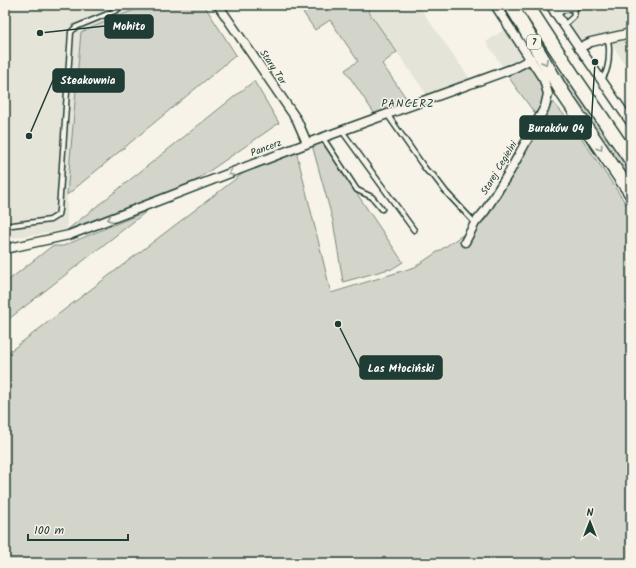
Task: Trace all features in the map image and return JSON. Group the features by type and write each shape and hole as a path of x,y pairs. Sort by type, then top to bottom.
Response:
{"highway":[{"name":"7","path":"510,5 571,106 631,193"},
{"name":"7","path":"527,5 569,70 631,160"}],"street":[{"name":"Stary Tor","path":"218,5 297,120 306,143"},
{"name":"Starej Cegielni","path":"465,242 475,223 485,211 505,178 547,104 548,94 546,86 531,59 495,5"},
{"path":"550,5 631,123"},
{"path":"555,13 575,6"},
{"path":"579,48 588,43 631,33"},
{"name":"Pancerz","path":"5,249 69,235 306,143 510,70 531,59"}],"lane":[{"path":"5,226 50,220 58,215 60,210 71,32 76,27 117,10 122,5"},
{"path":"563,25 573,18 575,6"},
{"path":"601,80 607,71 609,47 608,38"},
{"path":"387,114 428,172 433,175 446,192 475,223"},
{"path":"342,131 414,230"},
{"path":"323,138 357,190 372,197 382,209"}],"shaded area":[{"path":"5,5 146,5 81,32 67,195 67,230 5,239"},
{"path":"146,5 204,5 236,55 67,195 81,32"},
{"path":"298,5 375,5 368,11 397,52 382,64 409,102 378,114 374,113 345,70 358,61 330,20 315,30"},
{"path":"375,5 418,5 471,80 427,95 367,10"},
{"path":"587,5 628,5 630,13 625,15 628,31 581,41 560,11"},
{"path":"505,29 525,57 503,67 486,42"},
{"path":"631,38 631,73 612,45 614,42"},
{"path":"528,67 531,68 542,86 545,98 536,115 507,75"},
{"path":"563,75 573,83 631,168 623,175 561,78"},
{"path":"254,81 279,123 195,181 67,230"},
{"path":"553,102 572,124 631,211 631,563 5,563 5,355 246,171 296,150 331,293 415,267 485,220"},
{"path":"322,142 403,262 390,270 389,269 343,282 333,221 312,145"},
{"path":"147,211 5,322 5,283 52,246 63,246"}],"place":[{"name":"Mohito","path":"40,33"},
{"name":"Buraków 04","path":"595,62"},
{"name":"Steakownia","path":"29,136"},
{"name":"Las Młociński","path":"338,324"}],"district":[{"name":"PANCERZ","path":"408,104"}]}
